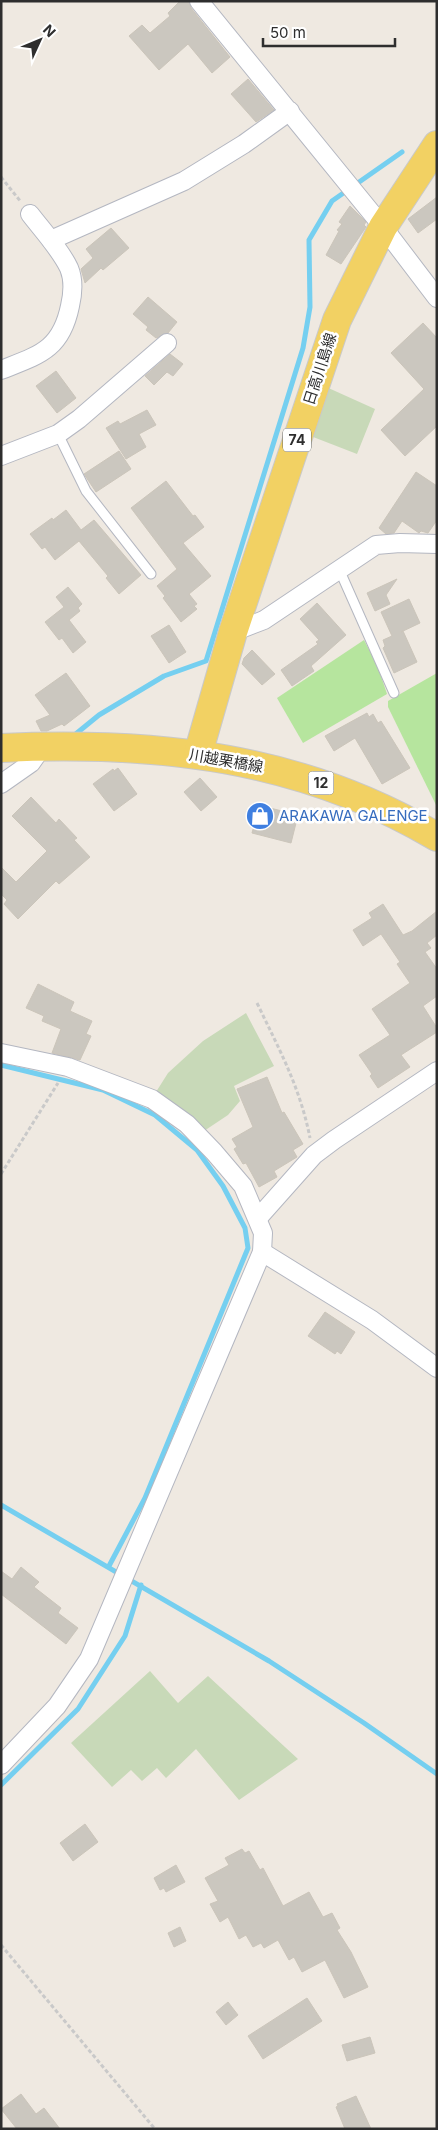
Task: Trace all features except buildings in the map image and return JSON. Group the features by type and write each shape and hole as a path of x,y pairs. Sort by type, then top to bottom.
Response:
{"main road":[{"name":"日高川島線","path":"198,754 233,632 337,320 383,227 437,145"},
{"name":"川越栗橋線","path":"1,748 43,746 116,748 198,754 241,761 293,774 337,788 380,806 437,837"}],"street":[{"path":"199,1 383,227 437,298"},
{"path":"51,240 184,181 244,144 290,111"},
{"path":"1,370 38,355 58,339 68,316 74,292 69,268 51,240 30,214"},
{"path":"1,456 58,434 86,413 166,343"},
{"path":"233,632 264,620 376,546 400,543 437,544"},
{"path":"1,784 31,763 43,746"},
{"path":"1,1053 68,1067 152,1099 187,1124 243,1186 263,1233 262,1252 89,1659 57,1706 1,1765"},
{"path":"258,1218 286,1184 314,1155 437,1071"},
{"path":"262,1252 372,1320 437,1368"}],"lane":[{"path":"58,434 86,491 151,574"},
{"path":"339,569 394,693"}],"path":[{"path":"1,177 30,214"},
{"path":"256,1003 295,1083 304,1108 314,1155"},
{"path":"1,1174 68,1067"},
{"path":"1,1946 155,2129"}],"green space":[{"path":"324,386 375,409 357,454 308,435"},
{"path":"364,640 378,667 387,694 303,743 277,698"},
{"path":"437,673 437,807 388,707 388,701"},
{"path":"246,1013 274,1066 234,1086 240,1101 228,1115 204,1131 156,1092 168,1073 203,1041"},
{"path":"150,1671 178,1703 208,1676 298,1759 239,1800 196,1749 166,1778 157,1768 142,1781 131,1770 112,1787 71,1743"}],"waterway":[{"path":"72,737 99,715 164,676 206,661 303,348 310,307 309,240 332,201 402,152"},
{"path":"1,1065 103,1090 155,1115 197,1150 223,1186 245,1228 248,1248 145,1498 109,1566"},
{"path":"1,1505 269,1661 364,1723 437,1774"},
{"path":"1,1785 78,1709 125,1636 141,1585"}],"place":[{"name":"ARAKAWA GALENGE","path":"260,816"}]}
